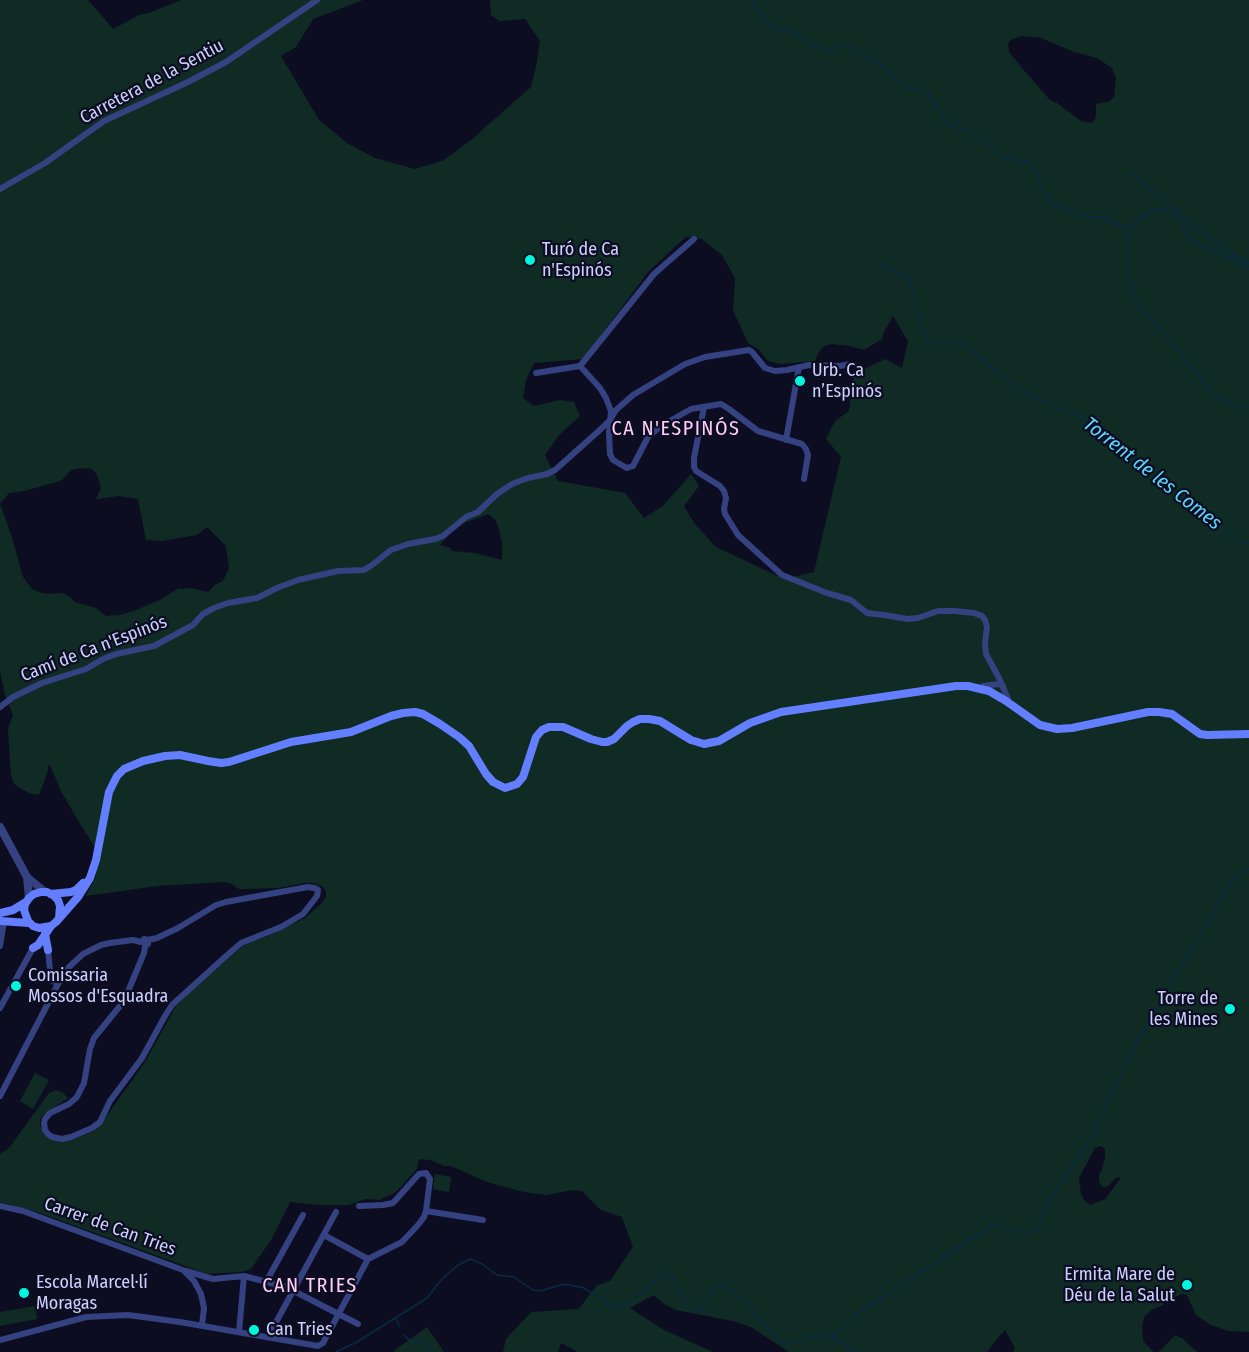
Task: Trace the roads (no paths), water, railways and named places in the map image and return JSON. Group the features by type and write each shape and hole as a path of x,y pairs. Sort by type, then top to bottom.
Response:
{"main road":[{"path":"1,918 36,893 72,892 79,888 87,876 95,849 106,790 111,779 123,765 152,755 181,752 207,758 225,759 290,739 348,730 390,713 404,710 414,709 432,716 459,734 474,749 487,771 501,784 515,781 520,774 534,734 542,726 549,724 564,724 602,739 613,736 638,716 649,716 660,718 700,740 712,740 752,719 781,709 951,684 969,683 998,689 1040,724 1056,729 1159,712 1172,714 1200,734 1249,733"},
{"path":"35,946 82,892 93,871 105,821 109,792 113,782 124,769 152,758 180,755 220,763 229,762 291,742 351,732 398,714 415,712 431,718 464,741 486,774 493,782 505,788 517,784 523,777 536,737 542,730 549,727 563,727 591,739 607,742 614,739 633,722 649,719 660,721 691,740 704,744 719,741 759,718 789,710 956,686 998,689 1034,719 1056,727 1158,709 1172,710 1200,731 1249,733"},
{"path":"48,893 58,900 60,906 58,919"},
{"path":"28,900 25,913 36,936 35,946"},
{"path":"1,918 48,930"},
{"path":"48,930 48,950"},
{"path":"35,946 44,946 48,950"}],"street":[{"name":"Carretera de la Sentiu","path":"0,189 45,163 104,121 226,62 317,0"},
{"path":"536,373 580,366 654,274 694,239"},
{"name":"Camí de Ca n'Espinós","path":"0,707 13,697 42,683 86,669 116,654 154,646 184,631 203,614 214,608 257,597 298,580 338,571 364,570 391,550 442,536 466,517 483,508 497,494 512,484 555,470 638,391 684,364 705,357 749,350 761,364 770,370 799,367"},
{"path":"786,440 799,367 850,364"},
{"path":"580,366 600,388 611,411 610,454 616,463 627,468 633,466 646,440 654,431 685,411 716,404 725,405 758,431 800,443 806,449 808,461 804,479"},
{"path":"704,407 694,467 696,471 724,491 726,498 724,509 738,535 782,575 851,600 867,613 908,619 943,610 982,616 986,624 986,654 996,672 998,689"},
{"path":"0,828 27,877 48,893"},
{"path":"27,877 28,900"},
{"path":"0,1096 58,984 77,958 101,945 110,943 133,940 145,943 226,902 300,888 312,887 318,890 317,896 303,914 281,927 241,943 172,1005 142,1058 110,1101 99,1122 92,1128 71,1137 52,1137 45,1130 45,1119 50,1113 77,1097 84,1083 94,1038 124,1001 144,953 145,943"},
{"path":"0,946 1,918"},
{"path":"0,1008 35,946"},
{"path":"48,950 51,980 58,984"},
{"path":"0,1340 63,1322 116,1315 145,1316 318,1346 339,1314 368,1259 402,1242 424,1217 430,1179 427,1174 419,1174 393,1203 359,1206"},
{"name":"Carrer de Can Tries","path":"0,1206 24,1211 183,1270 194,1281 201,1294 204,1308 202,1326"},
{"path":"426,1211 483,1220"},
{"path":"268,1337 336,1212"},
{"path":"266,1282 303,1215"},
{"path":"324,1235 368,1259"},
{"path":"183,1270 213,1279 244,1276 293,1290 358,1324"},
{"path":"239,1332 244,1276"}],"waterway":[{"path":"751,0 763,19 778,31 787,29 824,51 841,45 849,46 886,68 905,87 927,91 950,126 973,132 1004,158 1030,162 1045,195 1054,205 1089,217 1101,217 1126,228 1133,226 1140,217 1153,210 1164,210 1179,219 1193,242 1249,269"},
{"path":"1129,171 1221,247 1249,264"},
{"path":"1126,229 1127,265 1135,301 1174,345 1214,396 1238,406 1249,405"},
{"name":"Torrent de les Comes","path":"876,262 909,278 927,342 958,340 1023,392 1081,417 1235,539 1249,544"},
{"path":"833,1337 854,1316 994,1224 1028,1233 1038,1229 1049,1200 1093,1135 1135,1045 1234,877 1249,869"},
{"path":"336,1352 357,1342 427,1298 441,1280 458,1265 470,1259 482,1264 497,1275 514,1277 533,1290 540,1291 564,1284 584,1288 618,1309 666,1274 674,1278 687,1306 696,1312 701,1311 710,1292 716,1286 725,1285 748,1305 772,1334 783,1343 822,1335 833,1337 857,1352"},
{"path":"396,1319 400,1327"},
{"path":"404,1335 410,1341 428,1345 433,1352"}],"place":[{"name":"Turó de Ca n'Espinós","path":"530,260"},
{"name":"Urb. Ca n’Espinós","path":"800,381"},
{"name":"Comissaria Mossos d'Esquadra","path":"16,986"},
{"name":"Torre de les Mines","path":"1230,1009"},
{"name":"Ermita Mare de Déu de la Salut","path":"1187,1285"},
{"name":"Escola Marcel·lí Moragas","path":"24,1293"},
{"name":"Can Tries","path":"254,1330"}],"district":[{"name":"CA N'ESPINÓS","path":"676,429"},
{"name":"CAN TRIES","path":"310,1286"}]}
